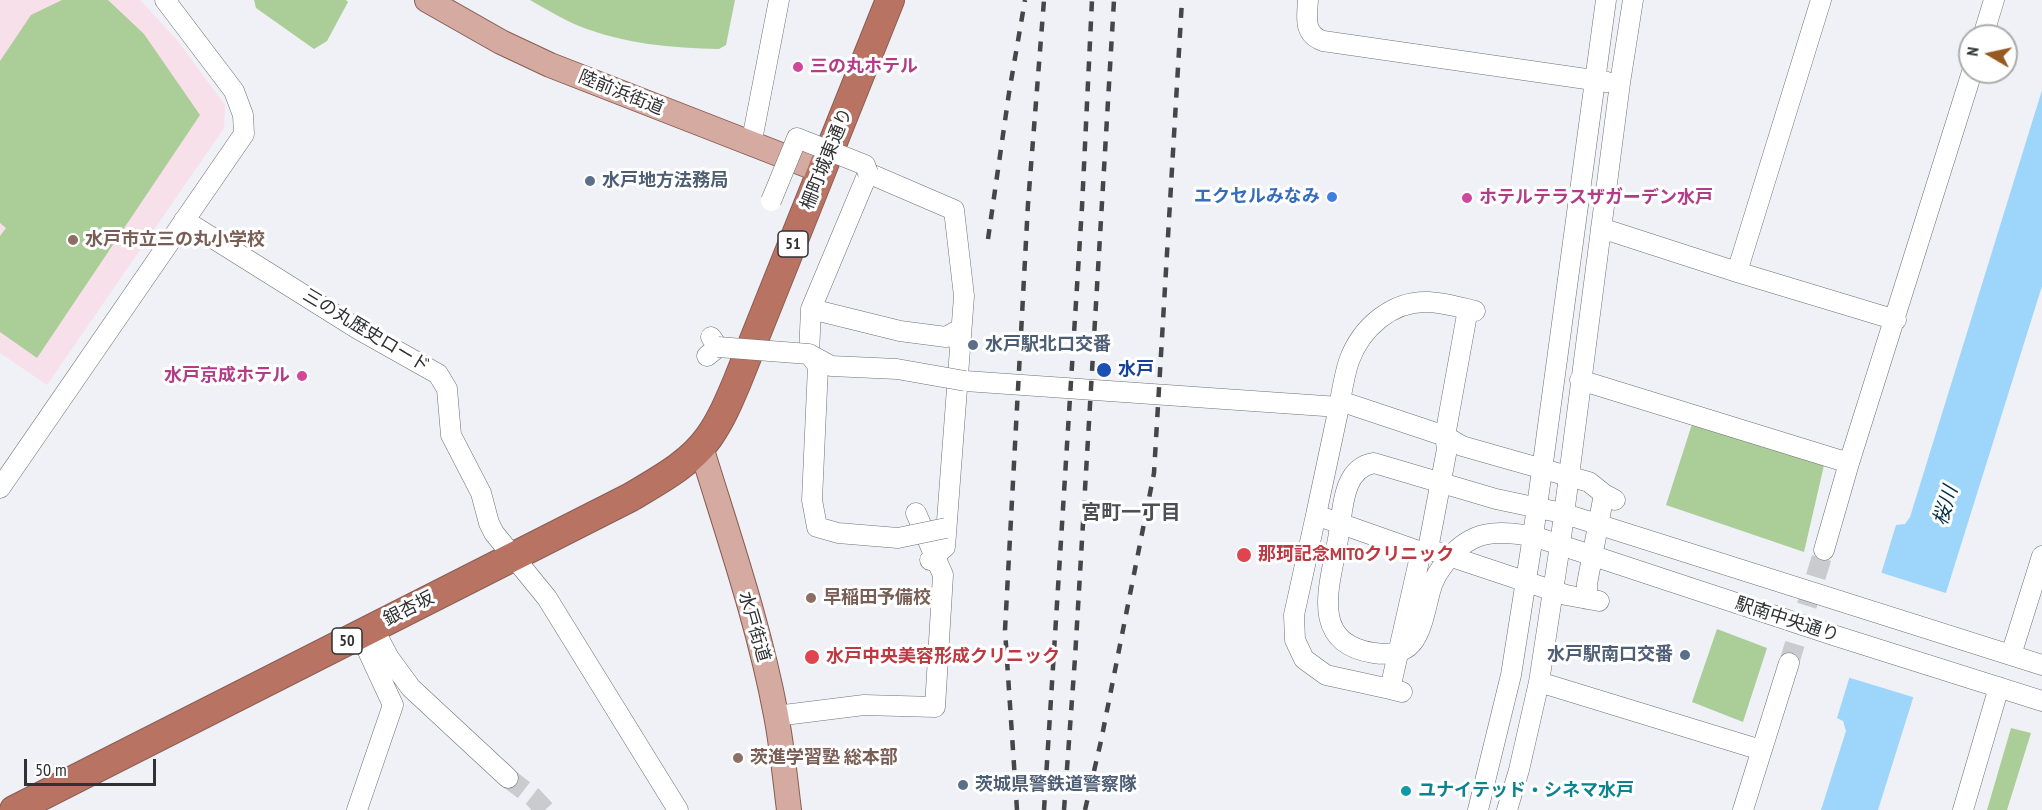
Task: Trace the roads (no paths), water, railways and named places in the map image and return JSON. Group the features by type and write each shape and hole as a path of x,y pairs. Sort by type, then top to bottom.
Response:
{"highway":[{"name":"柵町城東通り","path":"701,447 714,429 730,399 890,0"},
{"name":"銀杏坂","path":"14,810 653,484 675,470 701,447"}],"main road":[{"name":"陸前浜街道","path":"427,0 501,42 550,64 822,171"},
{"name":"水戸街道","path":"701,447 760,648 776,716 789,810"}],"street":[{"path":"0,488 244,134 243,115 234,91 165,0"},
{"path":"752,145 778,0"},
{"path":"1308,0 1308,27 1315,38 1323,41 1620,83"},
{"path":"1478,810 1511,675 1533,536 1606,0"},
{"path":"1507,810 1519,770 1539,682 1560,544 1562,513 1633,0"},
{"path":"1737,272 1821,0"},
{"path":"1987,24 1994,0"},
{"path":"1824,550 1849,463 1896,320 1968,84"},
{"path":"771,201 797,138 854,156 865,165 868,173 811,309 809,354 818,366 813,500 817,527 858,540 898,538 946,528"},
{"path":"868,173 954,210 964,296 960,347 961,380 945,548 930,560"},
{"name":"三の丸歴史ロード","path":"184,220 358,329 438,374 447,389 451,435 481,493 494,533 547,598 678,810"},
{"path":"1601,228 1896,320"},
{"path":"1428,302 1471,310 1445,436 1447,449 1396,691 1326,675 1304,659 1295,640 1294,615 1340,404 1350,359 1363,333 1377,320 1395,309 1428,302"},
{"path":"811,309 900,331 946,337 955,332 960,347"},
{"path":"712,347 809,354 831,366 897,369 961,380 1340,404 1445,436 1462,446 1589,482 1609,497 1587,584 1593,600 1566,595 1316,515"},
{"path":"1580,380 1849,463"},
{"name":"駅南中央通り","path":"2042,665 1562,513 1496,499 1374,463 1365,464 1356,470 1347,488 1329,590 1330,626 1344,644 1357,650 1384,655 1403,650 1412,644 1422,621 1436,574 1463,543 1489,533 1533,536 2042,701"},
{"path":"776,716 864,705 936,708 943,575 916,513"},
{"path":"2011,656 2042,556"},
{"path":"366,631 411,688 508,778"},
{"path":"357,810 393,705 366,631"},
{"path":"1743,810 1789,663"},
{"path":"1539,682 1761,750"},
{"path":"1963,810 1999,687"}],"water":[{"name":"桜川","path":"2042,90 2042,286 1878,810 1821,810 1846,731 1843,721 1837,718 1896,525 1905,524 1910,517"}],"tunnel":[{"path":"1789,663 1824,550"},
{"path":"508,778 533,797 545,810"}],"railway":[{"path":"988,239 1025,0"},
{"path":"1017,810 1005,630 1028,204 1044,0"},
{"path":"1044,810 1082,207 1092,0"},
{"path":"1064,810 1114,0"},
{"path":"1085,810 1101,741 1154,473 1182,0"}],"place":[{"name":"三の丸ホテル","path":"798,67"},
{"name":"水戸地方法務局","path":"590,181"},
{"name":"エクセルみなみ","path":"1332,197"},
{"name":"ホテルテラスザガーデン水戸","path":"1467,198"},
{"name":"水戸市立三の丸小学校","path":"73,240"},
{"name":"水戸駅北口交番","path":"973,345"},
{"name":"水戸","path":"1104,370"},
{"name":"水戸京成ホテル","path":"302,376"},
{"name":"那珂記念MITOクリニック","path":"1244,555"},
{"name":"早稲田予備校","path":"811,598"},
{"name":"水戸駅南口交番","path":"1685,655"},
{"name":"水戸中央美容形成クリニック","path":"812,657"},
{"name":"茨進学習塾 総本部","path":"738,758"},
{"name":"茨城県警鉄道警察隊","path":"963,785"},
{"name":"ユナイテッド・シネマ水戸","path":"1406,791"}],"district":[{"name":"宮町一丁目","path":"1131,513"}]}
